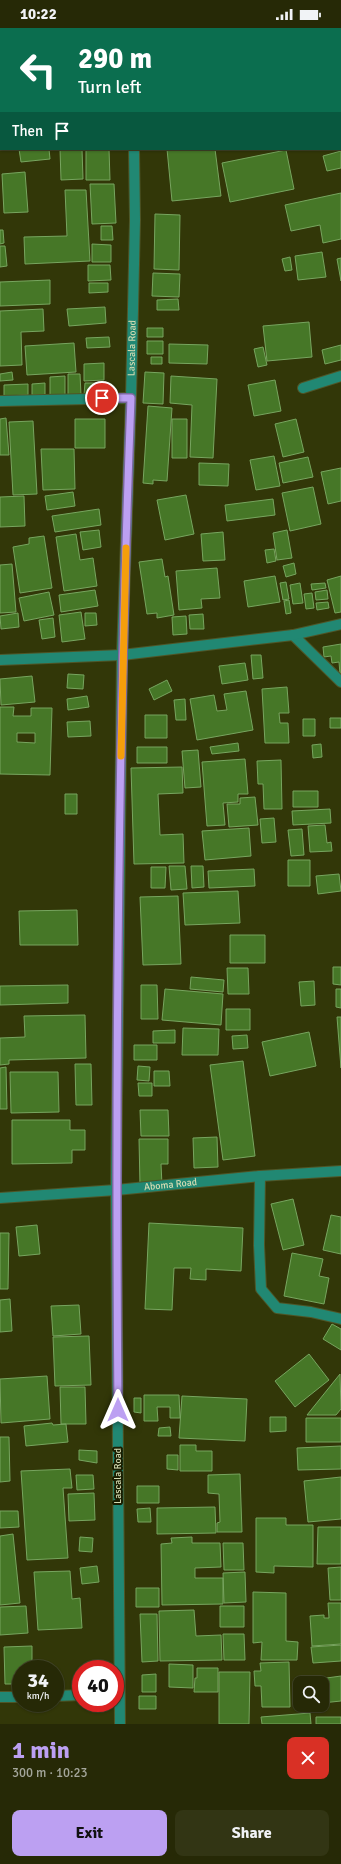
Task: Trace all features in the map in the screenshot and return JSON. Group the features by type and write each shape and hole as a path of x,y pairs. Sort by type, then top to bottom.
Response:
{"street":[{"name":"Lascala Road","path":"117,1660 116,1190 122,655 131,398 135,220 134,150"},
{"path":"303,388 341,376"},
{"path":"0,402 131,398"},
{"path":"0,660 122,655 294,635 341,624"},
{"path":"294,635 341,682"},
{"name":"Aboma Road","path":"0,1198 116,1190 260,1176 341,1171"},
{"path":"260,1176 259,1246 261,1289 277,1308 311,1312 341,1319"},
{"path":"0,1697 12,1697"},
{"name":"Lascala Road","path":"119,1712 120,1724"}],"building":[{"path":"19,150 49,150 50,159 21,162"},
{"path":"60,150 82,150 83,179 61,180"},
{"path":"86,150 109,150 110,180 86,180"},
{"path":"167,150 215,150 221,196 172,201"},
{"path":"286,150 294,189 230,202 222,163"},
{"path":"341,151 341,168 327,171 323,156"},
{"path":"25,172 28,212 4,213 2,174"},
{"path":"90,184 114,184 116,223 92,224"},
{"path":"65,190 86,190 90,261 25,264 24,237 67,236"},
{"path":"341,193 341,239 323,243 320,225 291,231 285,205"},
{"path":"155,214 180,215 179,270 154,269"},
{"path":"101,226 112,226 113,240 101,240"},
{"path":"0,230 3,230 4,243 0,244"},
{"path":"92,244 111,245 111,262 92,262"},
{"path":"0,246 5,246 7,266 0,267"},
{"path":"322,252 326,277 298,280 295,256"},
{"path":"290,257 292,270 285,271 282,259"},
{"path":"341,258 341,281 337,259"},
{"path":"88,265 110,265 111,280 88,281"},
{"path":"153,273 180,274 179,297 152,296"},
{"path":"50,280 50,304 0,306 0,282"},
{"path":"89,283 108,283 108,292 89,293"},
{"path":"178,299 179,310 157,310 157,300"},
{"path":"105,307 106,323 69,326 67,309"},
{"path":"43,309 44,331 21,332 22,365 0,366 0,311"},
{"path":"309,322 312,357 267,361 263,326"},
{"path":"147,328 163,328 163,337 147,337"},
{"path":"109,337 110,347 87,348 86,338"},
{"path":"147,341 163,341 163,354 147,354"},
{"path":"74,343 76,372 27,375 25,346"},
{"path":"169,344 208,345 207,364 169,363"},
{"path":"341,345 341,360 325,364 322,350"},
{"path":"263,347 267,365 258,367 254,349"},
{"path":"151,357 162,357 162,364 151,364"},
{"path":"104,363 104,380 84,381 84,364"},
{"path":"12,372 13,380 0,381 0,374"},
{"path":"145,372 164,373 163,404 143,403"},
{"path":"68,374 80,374 81,395 68,396"},
{"path":"65,376 65,397 50,396 50,377"},
{"path":"171,376 217,379 213,458 190,457 192,405 170,403"},
{"path":"275,380 281,411 254,416 248,385"},
{"path":"45,383 45,395 32,395 32,384"},
{"path":"85,383 102,383 102,396 84,395"},
{"path":"28,384 28,395 4,396 4,385"},
{"path":"148,406 172,408 167,481 153,480 153,484 143,483"},
{"path":"6,418 9,455 0,455 0,419"},
{"path":"75,419 105,419 105,448 75,448"},
{"path":"172,419 187,419 187,458 172,458"},
{"path":"296,419 304,452 283,457 275,424"},
{"path":"33,421 37,494 13,495 9,422"},
{"path":"41,449 74,449 75,489 43,490"},
{"path":"274,456 280,486 256,490 250,460"},
{"path":"308,457 313,477 283,483 279,463"},
{"path":"199,463 229,464 228,486 199,485"},
{"path":"341,468 341,501 328,504 321,472"},
{"path":"313,487 321,524 290,531 282,493"},
{"path":"73,492 75,506 47,510 45,496"},
{"path":"186,495 194,534 165,540 157,500"},
{"path":"24,496 25,526 0,527 0,497"},
{"path":"273,499 275,515 227,521 225,505"},
{"path":"99,509 101,525 55,532 52,516"},
{"path":"99,530 101,547 83,550 80,532"},
{"path":"287,530 292,558 277,560 273,533"},
{"path":"223,532 225,560 203,561 201,534"},
{"path":"76,534 80,560 93,558 97,586 64,591 56,537"},
{"path":"44,536 52,588 20,593 13,547 29,544 29,538"},
{"path":"274,549 276,561 267,563 265,550"},
{"path":"162,559 165,577 168,576 174,615 157,618 157,613 147,614 139,562"},
{"path":"294,563 296,574 286,577 283,566"},
{"path":"12,564 16,612 0,613 0,565"},
{"path":"217,568 220,598 201,599 202,608 179,610 176,571"},
{"path":"275,576 280,602 248,607 244,581"},
{"path":"341,576 341,612 335,613 327,580"},
{"path":"286,582 289,599 283,600 280,583"},
{"path":"300,583 303,603 293,604 290,585"},
{"path":"325,583 326,588 312,590 311,584"},
{"path":"95,590 98,606 61,612 59,595"},
{"path":"327,590 328,599 316,600 315,592"},
{"path":"49,592 54,615 24,621 19,598"},
{"path":"312,593 314,608 306,609 304,594"},
{"path":"289,600 291,613 286,614 284,601"},
{"path":"328,602 329,608 317,610 316,603"},
{"path":"81,612 85,639 62,642 59,615"},
{"path":"18,613 19,627 1,629 0,616"},
{"path":"85,613 96,613 97,625 85,626"},
{"path":"203,614 204,629 190,629 189,615"},
{"path":"186,616 187,634 173,635 172,617"},
{"path":"53,618 55,637 42,639 39,620"},
{"path":"341,644 340,674 339,662 332,663 331,656 324,657 323,647"},
{"path":"251,655 261,655 263,678 253,679"},
{"path":"245,663 248,680 222,684 219,666"},
{"path":"68,674 84,675 83,689 67,688"},
{"path":"32,676 35,702 1,705 0,679"},
{"path":"167,680 172,691 154,700 149,689"},
{"path":"287,687 289,713 279,713 280,723 288,723 289,743 265,743 262,689"},
{"path":"246,691 253,730 197,740 190,699 214,695 217,711 227,710 224,694"},
{"path":"87,696 89,707 68,710 67,699"},
{"path":"185,699 186,720 176,720 174,700"},
{"path":"0,707 14,707 13,716 31,716 31,708 52,708 50,775 0,774","holes":["17,733 35,733 35,743 17,742"]},
{"path":"145,715 167,715 167,738 145,738"},
{"path":"330,718 341,718 341,728 330,728"},
{"path":"303,719 315,719 315,736 303,736"},
{"path":"90,721 91,736 68,737 67,722"},
{"path":"238,743 239,751 212,754 210,747"},
{"path":"321,744 322,757 313,758 312,745"},
{"path":"137,747 167,747 167,763 137,763"},
{"path":"198,750 201,787 185,788 182,751"},
{"path":"245,759 248,794 238,794 238,802 223,803 225,825 207,826 202,762"},
{"path":"281,760 282,809 264,809 263,784 258,784 257,761"},
{"path":"182,767 183,793 158,794 160,835 183,834 184,863 134,864 131,768"},
{"path":"293,791 318,791 318,807 293,807"},
{"path":"65,794 77,794 77,814 65,814"},
{"path":"255,797 258,825 229,827 227,804 240,804 240,798"},
{"path":"330,809 331,823 293,825 292,811"},
{"path":"274,818 276,842 262,843 260,819"},
{"path":"325,825 327,843 331,842 332,851 310,852 308,826"},
{"path":"249,828 251,856 205,860 202,831"},
{"path":"302,829 304,855 291,856 288,830"},
{"path":"288,860 310,860 310,886 288,886"},
{"path":"169,866 185,866 187,889 171,890"},
{"path":"191,866 203,866 204,887 192,888"},
{"path":"151,867 166,867 165,888 151,888"},
{"path":"254,869 255,886 209,888 208,871"},
{"path":"339,874 341,891 318,894 316,876"},
{"path":"238,891 240,923 185,925 183,893"},
{"path":"178,896 181,964 143,965 140,897"},
{"path":"77,910 78,945 20,945 19,911"},
{"path":"230,935 265,935 265,963 230,963"},
{"path":"333,967 341,967 341,985 333,984"},
{"path":"227,968 248,968 249,994 228,994"},
{"path":"191,977 224,980 223,992 190,989"},
{"path":"314,981 315,1005 301,1006 299,982"},
{"path":"68,985 68,1003 0,1005 0,986"},
{"path":"141,985 157,985 158,1019 141,1019"},
{"path":"165,989 223,994 221,1025 162,1020"},
{"path":"336,989 341,989 341,1008 336,1007"},
{"path":"226,1009 250,1009 250,1030 226,1030"},
{"path":"85,1015 86,1058 9,1060 9,1064 0,1065 0,1038 25,1037 24,1016"},
{"path":"337,1017 341,1017 341,1068"},
{"path":"183,1028 219,1029 218,1055 182,1055"},
{"path":"175,1030 175,1043 153,1043 153,1031"},
{"path":"309,1032 316,1066 270,1076 262,1042"},
{"path":"247,1035 248,1048 233,1049 232,1036"},
{"path":"134,1045 157,1045 157,1060 134,1060"},
{"path":"243,1061 255,1156 223,1160 210,1065"},
{"path":"75,1064 91,1064 92,1105 76,1105"},
{"path":"138,1066 150,1067 149,1081 137,1080"},
{"path":"6,1067 7,1109 0,1109 0,1068"},
{"path":"154,1071 169,1071 170,1086 154,1086"},
{"path":"10,1072 58,1072 59,1112 11,1113"},
{"path":"138,1083 152,1083 152,1096 139,1096"},
{"path":"140,1110 168,1110 169,1136 141,1136"},
{"path":"12,1120 70,1120 70,1130 85,1130 85,1150 72,1150 72,1163 12,1164"},
{"path":"217,1137 218,1167 194,1168 193,1138"},
{"path":"139,1139 168,1139 168,1164 161,1164 162,1185 140,1185"},
{"path":"293,1199 304,1245 283,1250 271,1204"},
{"path":"331,1215 341,1217 341,1254 323,1250"},
{"path":"149,1223 243,1228 241,1271 206,1269 206,1280 190,1279 191,1268 174,1268 172,1310 145,1309"},
{"path":"37,1225 40,1254 19,1256 16,1227"},
{"path":"0,1233 9,1233 8,1289 0,1289"},
{"path":"292,1253 323,1259 319,1276 329,1278 324,1304 284,1296"},
{"path":"10,1299 12,1331 0,1332 0,1300"},
{"path":"79,1305 81,1334 53,1336 51,1306"},
{"path":"332,1324 341,1329 341,1350 323,1339"},
{"path":"89,1336 91,1385 55,1386 53,1337"},
{"path":"309,1354 329,1380 295,1407 275,1381"},
{"path":"340,1374 341,1409 336,1415 307,1415"},
{"path":"47,1376 50,1419 1,1423 0,1379"},
{"path":"60,1387 85,1387 86,1424 61,1424"},
{"path":"144,1395 179,1395 180,1418 170,1418 170,1407 157,1407 158,1421 144,1421"},
{"path":"182,1396 247,1399 245,1441 179,1438"},
{"path":"134,1398 141,1398 141,1413 134,1412"},
{"path":"270,1417 286,1417 286,1431 270,1432"},
{"path":"306,1418 341,1418 341,1442 306,1442"},
{"path":"52,1423 53,1425 66,1424 68,1442 26,1446 24,1426"},
{"path":"170,1427 171,1436 158,1436 159,1428"},
{"path":"0,1437 9,1437 10,1481 0,1482"},
{"path":"180,1445 196,1445 196,1451 212,1451 212,1471 180,1471"},
{"path":"341,1446 341,1469 298,1470 297,1448"},
{"path":"79,1450 97,1451 97,1463 79,1460"},
{"path":"167,1455 178,1455 178,1470 167,1469"},
{"path":"70,1469 72,1488 63,1488 68,1558 27,1560 21,1471"},
{"path":"240,1474 242,1532 217,1532 217,1523 220,1522 219,1494 208,1493 208,1475"},
{"path":"76,1475 93,1475 94,1489 77,1490"},
{"path":"341,1477 341,1519 308,1522 304,1481"},
{"path":"137,1486 159,1486 159,1503 137,1503"},
{"path":"94,1493 95,1520 69,1521 68,1494"},
{"path":"215,1507 216,1533 157,1534 157,1508"},
{"path":"150,1508 151,1522 138,1522 137,1509"},
{"path":"0,1511 18,1511 19,1527 0,1528"},
{"path":"256,1518 286,1518 286,1525 313,1525 313,1567 274,1566 274,1573 256,1572"},
{"path":"318,1527 341,1527 341,1564 317,1564"},
{"path":"13,1534 20,1603 0,1605 0,1536"},
{"path":"80,1537 93,1538 92,1552 79,1551"},
{"path":"192,1537 192,1543 220,1543 221,1567 195,1568 195,1578 223,1578 223,1604 162,1605 161,1544 172,1543 171,1538"},
{"path":"223,1543 243,1543 244,1570 224,1570"},
{"path":"97,1566 99,1582 82,1584 80,1568"},
{"path":"341,1567 341,1600 330,1600 328,1568"},
{"path":"70,1571 72,1599 80,1598 82,1628 38,1630 34,1572"},
{"path":"245,1572 246,1602 224,1603 223,1573"},
{"path":"136,1588 159,1588 159,1607 136,1607"},
{"path":"253,1592 286,1593 286,1641 298,1642 297,1660 261,1660 262,1642 253,1643"},
{"path":"328,1603 341,1603 341,1644 312,1646 310,1616 324,1615 324,1618 329,1618"},
{"path":"26,1606 28,1633 0,1635 0,1607"},
{"path":"220,1606 244,1606 244,1627 220,1627"},
{"path":"194,1610 196,1636 221,1635 222,1660 160,1661 159,1611"},
{"path":"140,1614 157,1614 158,1661 142,1662"},
{"path":"223,1634 244,1634 245,1660 224,1660"},
{"path":"341,1645 341,1661 313,1663 311,1647"},
{"path":"32,1646 32,1660 12,1660 12,1684 5,1684 4,1647"},
{"path":"289,1662 290,1707 262,1707 261,1686 255,1686 254,1671 261,1671 260,1663"},
{"path":"169,1664 193,1665 193,1688 169,1687"},
{"path":"197,1668 218,1668 218,1692 194,1692 195,1678 197,1678"},
{"path":"219,1672 250,1672 249,1724 219,1724"},
{"path":"156,1674 156,1692 142,1692 142,1675"},
{"path":"341,1676 341,1701 329,1702 329,1678"},
{"path":"139,1696 156,1696 156,1709 139,1709"},
{"path":"310,1713 311,1724 262,1724 261,1717"},
{"path":"316,1717 341,1717 341,1724 316,1724"}],"slow traffic":[{"path":"121,756 122,655 126,548"}],"route":[{"path":"102,398 131,398 122,655 116,1190 118,1410"}]}
